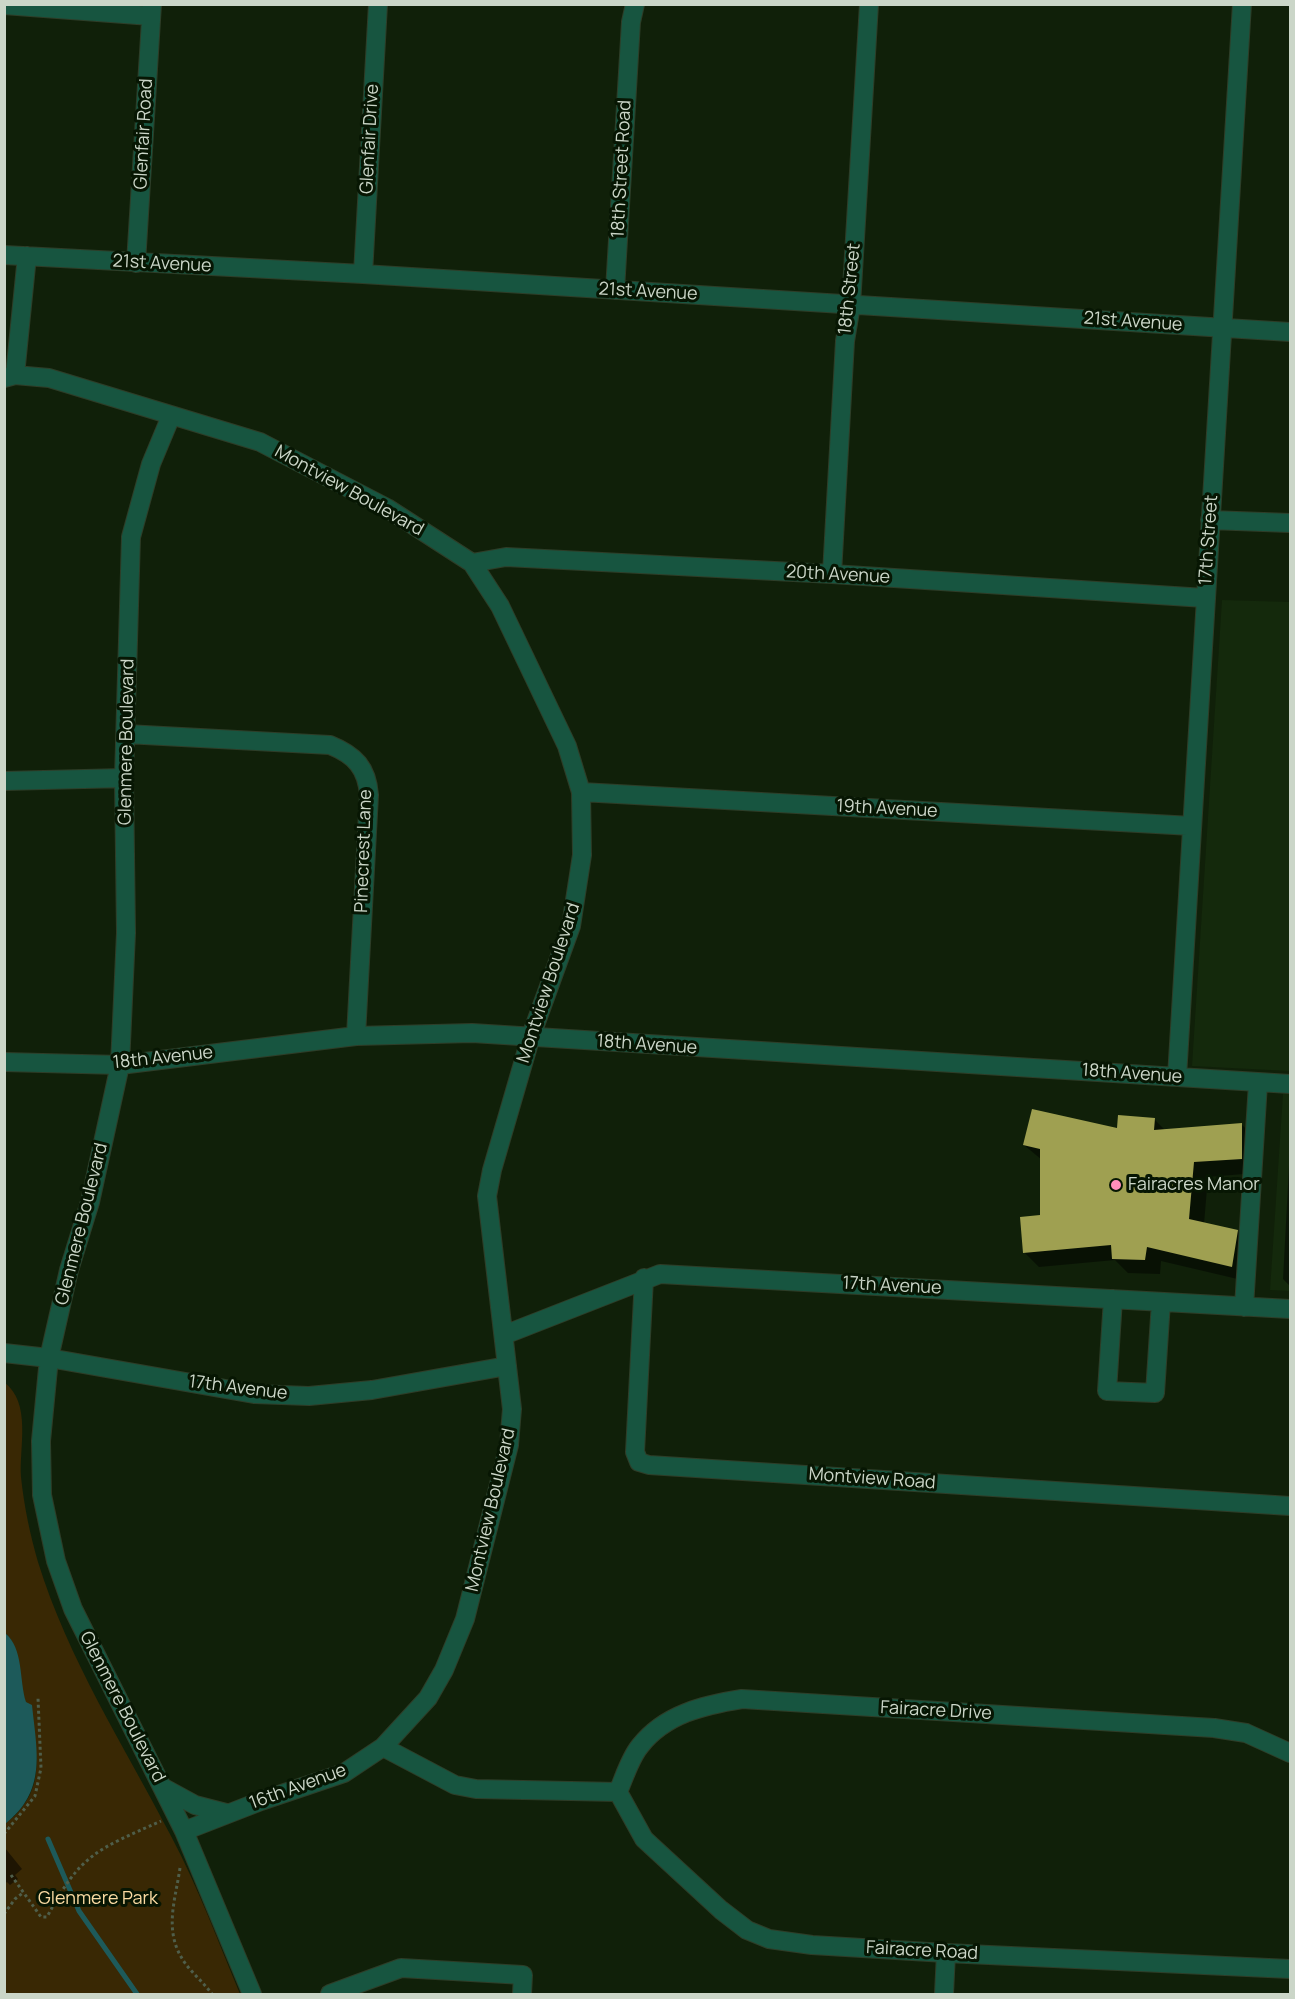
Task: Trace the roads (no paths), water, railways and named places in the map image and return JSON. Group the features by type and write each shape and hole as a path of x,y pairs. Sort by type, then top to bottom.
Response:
{"street":[{"name":"Glenfair Drive","path":"363,274 378,4"},
{"name":"18th Street Road","path":"615,290 629,48 635,4"},
{"name":"18th Street","path":"832,574 845,341 851,305 869,4"},
{"name":"17th Street","path":"1177,1077 1242,4"},
{"path":"4,5 151,10"},
{"name":"Glenfair Road","path":"136,262 151,10"},
{"name":"21st Avenue","path":"4,255 363,274 1290,332"},
{"path":"10,376 27,256"},
{"name":"Montview Boulevard","path":"10,376 49,378 260,442 387,508 472,563 500,606 546,699 567,746 581,792 583,831 580,881 571,926 531,1036 492,1170 488,1196 512,1425 509,1445 465,1619 444,1670 428,1698 383,1747"},
{"name":"Glenmere Boulevard","path":"171,416 150,464 131,537 124,778 126,933 120,1065 90,1202 69,1270 49,1358 41,1441 42,1495 56,1561 73,1609 184,1831 252,1995"},
{"path":"1210,520 1290,523"},
{"name":"20th Avenue","path":"472,563 506,557 832,574 1205,598"},
{"name":"Pinecrest Lane","path":"126,734 330,745 344,750 360,763 366,775 369,795 356,1036"},
{"path":"4,781 124,778"},
{"name":"19th Avenue","path":"581,792 1192,826"},
{"name":"18th Avenue","path":"4,1062 120,1065 356,1036 472,1033 1290,1084"},
{"path":"1244,1307 1258,1083"},
{"name":"17th Avenue","path":"504,1335 644,1278 660,1274 1290,1310"},
{"name":"Montview Road","path":"644,1278 635,1452 639,1462 649,1465 1290,1506"},
{"path":"1113,1299 1107,1391 1155,1393 1161,1302"},
{"name":"17th Avenue","path":"4,1353 49,1358 254,1394 309,1396 372,1390 507,1366"},
{"name":"Fairacre Drive","path":"618,1792 639,1746 658,1730 691,1709 742,1699 1214,1728 1246,1732 1290,1753"},
{"path":"383,1747 455,1785 476,1789 618,1792"},
{"name":"16th Avenue","path":"184,1831 226,1813 344,1773 383,1747"},
{"path":"162,1786 195,1805 226,1813"},
{"name":"Fairacre Road","path":"618,1792 644,1839 721,1910 747,1930 769,1939 812,1945 946,1953 1290,1969"},
{"path":"944,1995 946,1953"},
{"path":"330,1995 401,1968 523,1975 522,1995"}],"water":[{"path":"5,1633 11,1639 18,1656 26,1702 32,1705 37,1755 33,1785 28,1798 5,1824"}],"waterway":[{"path":"48,1839 79,1911 137,1994"}],"place":[{"name":"Fairacres Manor","path":"1116,1185"}],"park label":[{"name":"Glenmere Park","path":"98,1899"}]}
